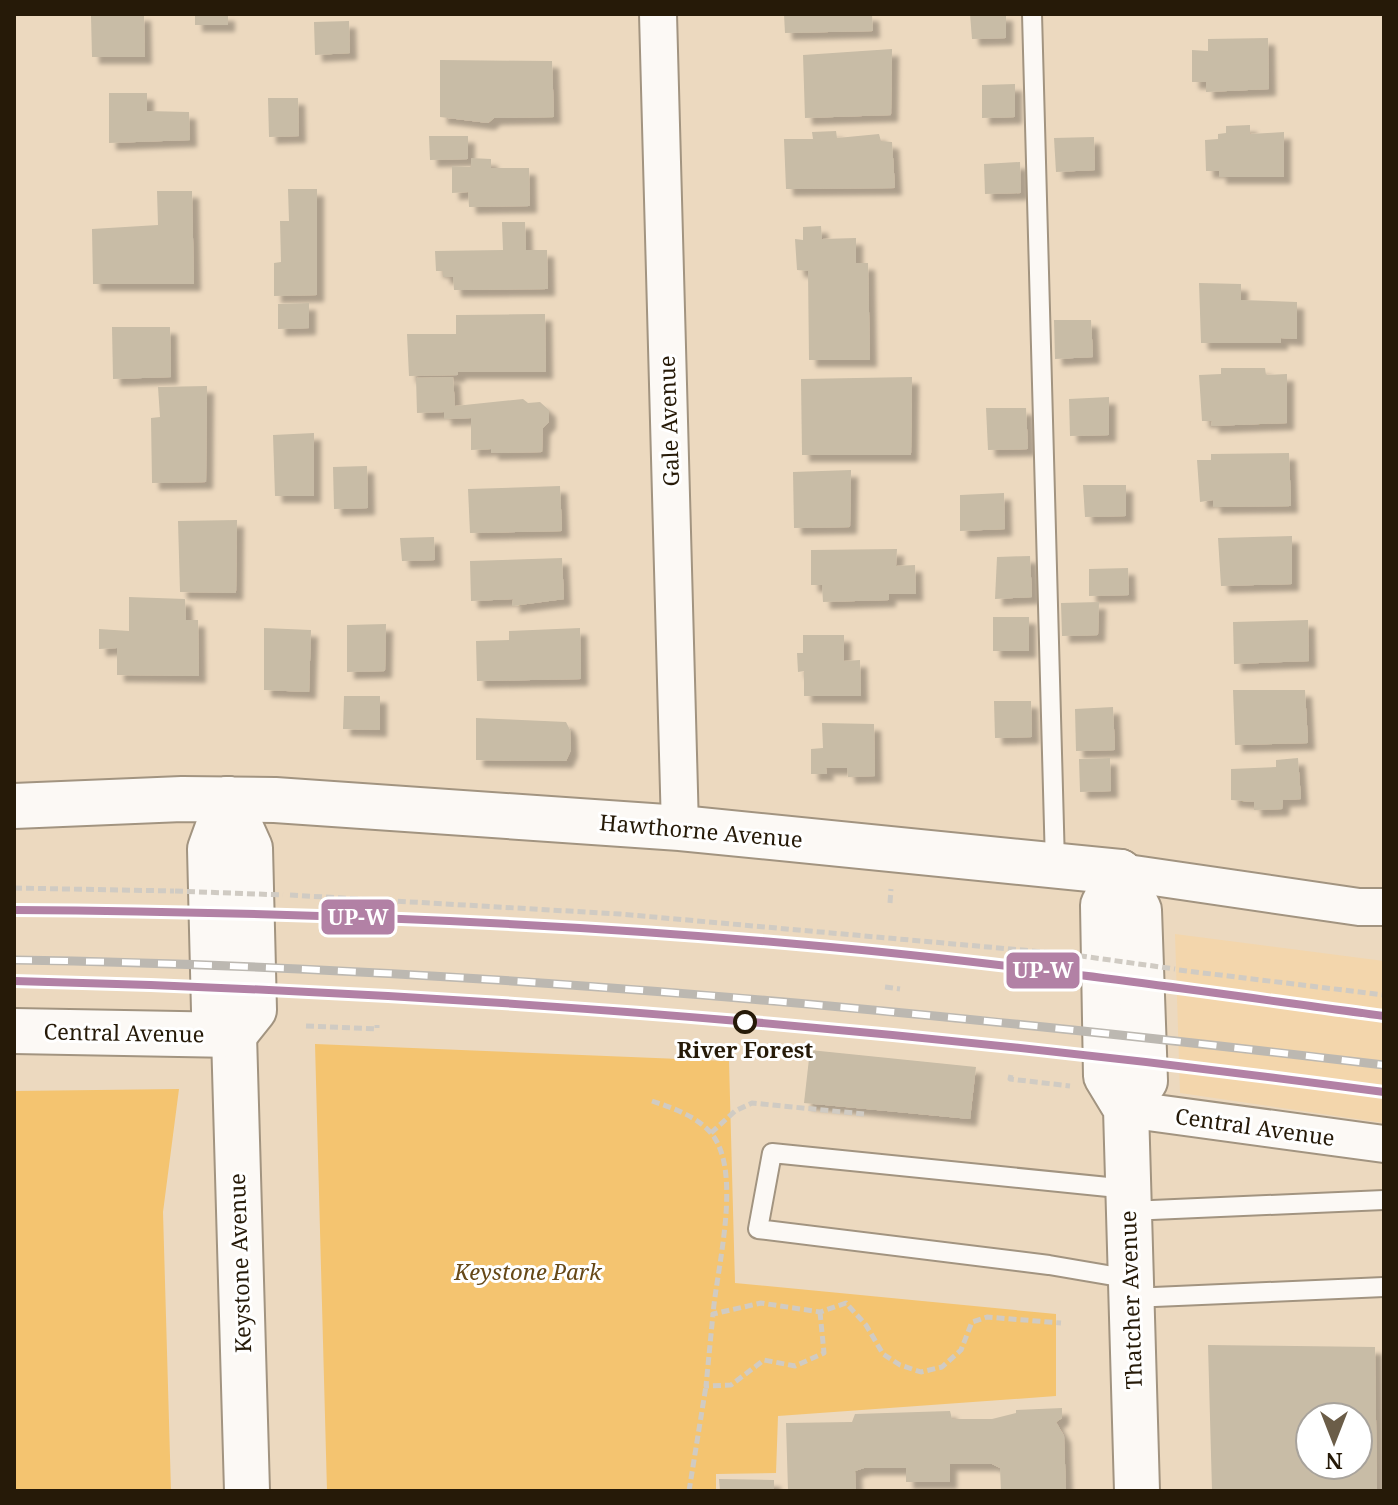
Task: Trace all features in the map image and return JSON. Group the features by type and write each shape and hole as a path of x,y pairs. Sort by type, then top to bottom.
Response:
{"street":[{"name":"Gale Avenue","path":"658,14 680,828"},
{"name":"Hawthorne Avenue","path":"14,806 228,799 680,828 1055,864 1359,907 1384,907"},
{"path":"228,799 210,849 214,1011 234,1035"},
{"path":"1120,872 1139,910 1145,1081 1126,1109"},
{"name":"Central Avenue","path":"14,1031 234,1035"},
{"name":"Keystone Avenue","path":"234,1035 247,1491"},
{"name":"Central Avenue","path":"1126,1109 1384,1144"},
{"name":"Thatcher Avenue","path":"1126,1109 1137,1491"}],"lane":[{"path":"1032,14 1055,864"},
{"path":"1384,1200 1196,1207 772,1153 758,1229 1049,1265 1131,1288 1384,1287"}],"path":[{"path":"14,888 283,895 620,914 1067,954 1384,995"},
{"path":"885,987 900,989"},
{"path":"306,1026 377,1029 377,1025"},
{"path":"1011,1075 1010,1079 1079,1087"},
{"path":"652,1101 682,1111 711,1133 725,1161 728,1196 706,1386 689,1491"},
{"path":"711,1133 735,1111 752,1103 864,1114"},
{"path":"713,1314 761,1303 820,1312 846,1303 866,1325 883,1354 900,1365 921,1372 942,1367 961,1350 972,1322 987,1317 1061,1323"},
{"path":"706,1386 731,1385 764,1360 795,1366 824,1353 820,1312"}],"shaded area":[{"path":"1175,934 1384,961 1384,1123 1180,1093"}],"green space":[{"name":"Keystone Park","path":"315,1044 729,1061 735,1283 1056,1314 1056,1396 778,1416 776,1473 716,1474 716,1491 327,1491"},
{"path":"179,1089 163,1212 171,1491 14,1491 14,1091"}],"building":[{"path":"144,14 145,57 92,57 91,16"},
{"path":"195,14 228,14 228,25 195,25"},
{"path":"784,14 872,14 873,31 785,33"},
{"path":"970,14 1006,14 1006,38 972,39"},
{"path":"349,21 350,53 315,55 314,22"},
{"path":"1268,38 1269,89 1206,92 1206,82 1192,82 1192,50 1208,51 1208,39"},
{"path":"892,49 891,115 805,118 803,55"},
{"path":"440,60 552,61 554,117 494,118 488,123 440,117"},
{"path":"1015,84 1015,117 982,118 982,85"},
{"path":"109,93 147,93 147,111 189,112 190,140 109,143"},
{"path":"268,98 298,98 299,136 269,137"},
{"path":"1250,125 1250,134 1284,132 1284,177 1219,177 1219,171 1206,171 1205,140 1218,139 1218,134 1226,133 1226,126"},
{"path":"836,131 837,138 879,134 881,141 892,142 895,188 786,189 784,139 813,139 812,132"},
{"path":"429,136 468,136 468,159 430,160"},
{"path":"1094,137 1095,170 1056,172 1054,138"},
{"path":"471,158 491,159 491,168 529,168 530,206 469,207 468,192 452,193 452,166 471,167"},
{"path":"1020,162 1021,193 985,194 984,164"},
{"path":"288,189 317,189 317,295 274,296 274,263 281,262 280,221 289,221"},
{"path":"157,191 192,191 194,284 93,284 92,229 158,225"},
{"path":"502,222 525,222 526,250 547,250 548,289 454,290 453,277 443,277 443,271 436,271 435,251 503,250"},
{"path":"821,226 822,239 856,238 856,263 868,263 870,360 809,360 808,271 797,270 795,239 803,240 803,227"},
{"path":"1199,283 1241,284 1241,300 1297,302 1297,339 1281,338 1281,343 1201,343"},
{"path":"309,303 309,328 278,329 278,304"},
{"path":"545,314 546,372 458,372 458,375 409,376 407,334 456,334 456,315"},
{"path":"1054,320 1091,320 1093,357 1055,359"},
{"path":"112,327 170,327 171,377 113,379"},
{"path":"1221,368 1265,368 1266,375 1287,374 1287,423 1211,426 1212,421 1202,421 1199,375 1221,374"},
{"path":"453,377 455,406 523,399 528,403 540,402 549,410 549,422 543,428 542,452 491,453 491,449 471,450 471,418 444,419 444,412 417,413 416,378"},
{"path":"912,377 911,455 802,455 801,379"},
{"path":"207,386 206,482 152,483 151,418 160,417 158,387"},
{"path":"1109,397 1109,435 1070,436 1069,399"},
{"path":"986,408 1026,408 1028,449 988,450"},
{"path":"314,433 314,496 275,496 273,435"},
{"path":"1289,453 1291,506 1213,507 1213,500 1200,502 1197,460 1211,460 1211,454"},
{"path":"367,466 368,508 334,509 333,467"},
{"path":"851,470 850,527 794,528 793,472"},
{"path":"1083,485 1126,485 1126,516 1085,517"},
{"path":"560,486 562,531 470,533 468,489"},
{"path":"1004,493 1005,529 960,531 960,495"},
{"path":"237,520 236,593 180,592 178,521"},
{"path":"1292,536 1292,584 1221,586 1218,538"},
{"path":"434,537 435,560 402,561 400,538"},
{"path":"897,549 896,566 915,565 916,594 889,594 889,600 823,602 822,585 811,585 811,550"},
{"path":"1030,556 1032,597 995,599 997,557"},
{"path":"562,558 564,599 512,606 513,599 471,601 470,561"},
{"path":"1128,568 1129,595 1089,596 1089,569"},
{"path":"129,597 185,599 186,620 198,620 199,676 117,675 117,648 99,649 99,629 129,631"},
{"path":"1099,602 1098,635 1062,636 1061,603"},
{"path":"993,617 1029,617 1029,651 993,651"},
{"path":"1308,620 1309,661 1234,664 1233,622"},
{"path":"386,624 385,671 347,672 347,625"},
{"path":"264,628 311,630 309,692 264,690"},
{"path":"580,628 581,679 477,681 476,641 509,640 509,631"},
{"path":"803,635 844,635 844,661 860,660 861,696 804,696 804,671 798,672 797,653 803,653"},
{"path":"1233,690 1305,690 1308,743 1235,745"},
{"path":"344,696 380,696 380,730 343,729"},
{"path":"994,701 1031,701 1032,737 995,738"},
{"path":"1113,707 1115,750 1076,751 1075,709"},
{"path":"476,718 566,722 570,730 571,750 566,761 476,760"},
{"path":"822,723 874,724 875,776 848,777 847,768 826,768 827,774 811,774 811,749 823,748"},
{"path":"1110,758 1111,791 1080,792 1079,759"},
{"path":"1298,758 1301,799 1283,800 1282,809 1254,810 1254,802 1231,800 1231,769 1276,767 1276,760"},
{"name":"River Forest","path":"810,1050 976,1067 970,1119 804,1103"},
{"path":"1208,1345 1375,1347 1377,1491 1212,1491"},
{"path":"1062,1408 1062,1418 1056,1422 1064,1436 1066,1491 1001,1491 1000,1468 992,1464 950,1464 950,1482 906,1482 906,1468 864,1468 855,1471 856,1491 788,1491 786,1423 852,1422 855,1414 950,1411 952,1419 992,1419 1016,1413 1016,1410"},
{"path":"719,1479 774,1480 774,1491 720,1491"}],"railway":[{"path":"14,960 357,972 700,995 1042,1027 1384,1065"}],"transit line":[{"name":"UP-W","path":"14,910 411,919 709,937 952,960 1384,1016"},
{"name":"UP-W","path":"14,981 357,994 700,1018 1043,1050 1384,1092"}],"place":[{"name":"River Forest","path":"745,1022"}]}
